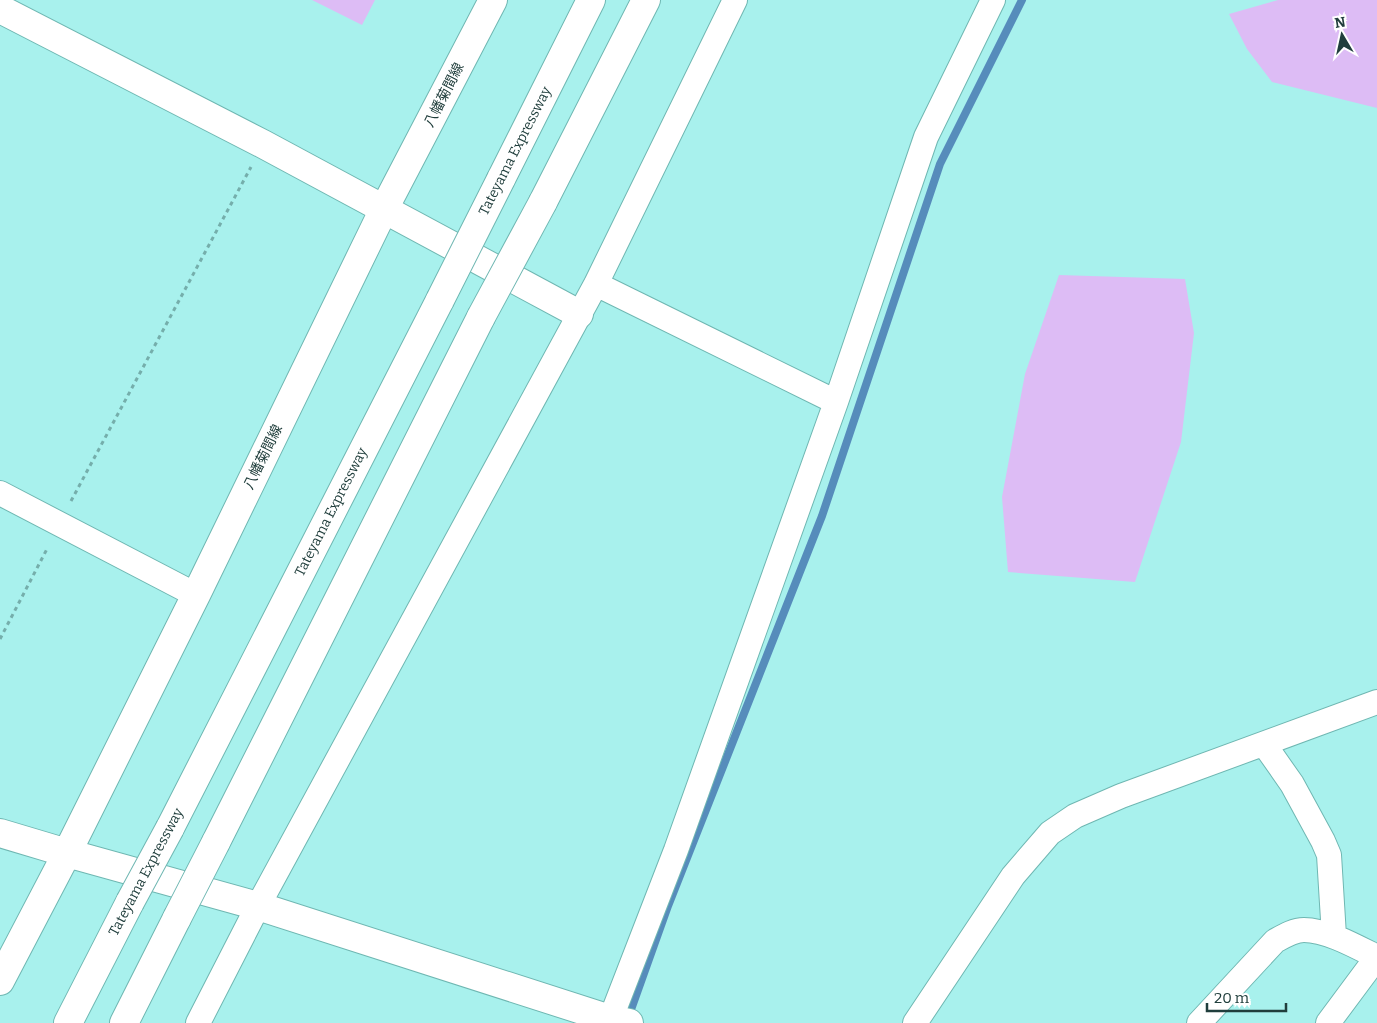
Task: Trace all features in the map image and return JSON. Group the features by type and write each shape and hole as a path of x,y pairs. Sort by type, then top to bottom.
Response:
{"main road":[{"name":"八幡菊間線","path":"0,981 67,853 196,595 384,209 493,0"},
{"name":"Tateyama Expressway","path":"68,1023 440,300 591,0"},
{"path":"124,1023 482,317 646,0"},
{"path":"0,9 263,144 579,314"},
{"path":"0,833 258,906 616,1022"}],"street":[{"path":"198,1023 258,906 596,284 735,0"},
{"path":"616,1022 836,402 926,137 993,0"},
{"path":"596,284 836,402"},
{"path":"0,493 196,595"},
{"path":"914,1023 1013,876 1050,833 1074,816 1121,796 1377,702"},
{"path":"1264,744 1292,784 1329,855 1334,936"},
{"path":"1199,1023 1275,941 1304,930 1334,936 1377,957 1328,1023"}],"path":[{"path":"0,639 59,524 263,144"}],"shaded area":[{"path":"312,0 375,0 362,25"},
{"path":"1278,0 1377,0 1377,108 1272,82 1247,49 1229,14"},
{"path":"1059,275 1185,279 1194,333 1181,442 1135,582 1008,572 1002,497 1025,374"}],"waterway":[{"path":"628,1018 668,906 822,516 940,164 1022,0"}]}
